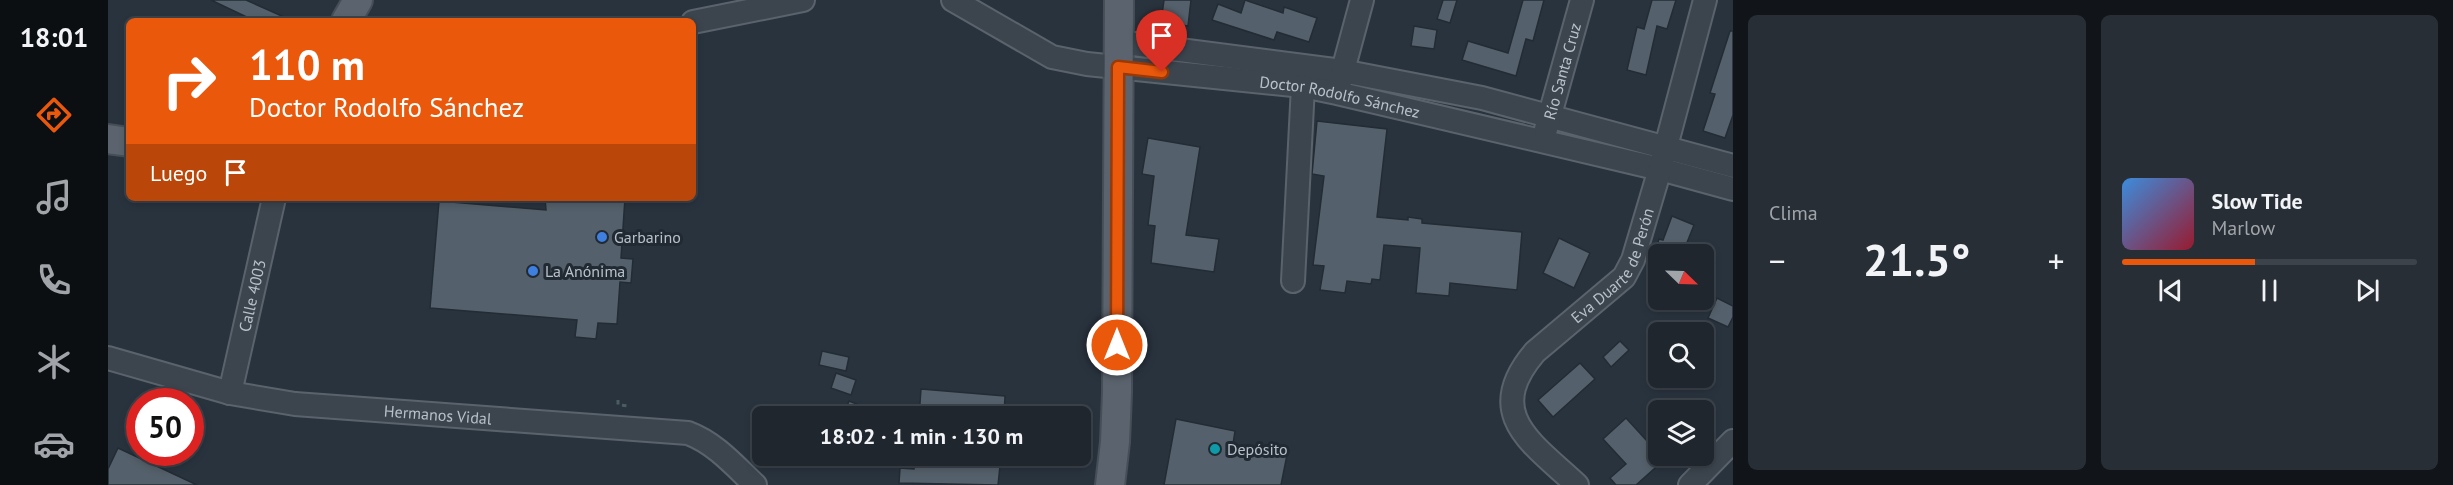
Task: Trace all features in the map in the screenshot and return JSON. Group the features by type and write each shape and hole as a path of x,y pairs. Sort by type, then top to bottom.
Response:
{"main road":[{"path":"348,18 358,0"},
{"path":"1110,485 1117,410 1119,0"},
{"path":"108,139 126,142"}],"street":[{"path":"696,21 803,0"},
{"name":"Doctor Rodolfo Sánchez","path":"953,0 1052,57 1118,55 1342,71 1482,98 1733,166"},
{"path":"1337,93 1362,0"},
{"name":"Río Santa Cruz","path":"1542,141 1551,117 1582,0"},
{"name":"Eva Duarte de Perón","path":"1577,485 1525,436 1514,418 1511,400 1515,384 1523,366 1535,352 1624,277 1633,260 1705,0"},
{"name":"Doctor Rodolfo Sánchez","path":"1118,55 1337,93 1660,169 1733,189"},
{"path":"1293,281 1303,86"},
{"name":"Calle 4003","path":"230,393 273,201"},
{"name":"Hermanos Vidal","path":"108,357 230,393 320,407 688,433 709,443 755,485"},
{"path":"1690,485 1733,441"}],"path":[{"path":"618,400 618,405 630,406"}],"building":[{"path":"211,0 246,0 286,18 249,18"},
{"path":"1164,0 1191,0 1188,26 1161,22"},
{"path":"1245,0 1283,13 1284,7 1317,18 1309,42 1277,32 1274,40 1212,20 1218,4 1241,13"},
{"path":"1443,0 1457,0 1450,23 1437,19"},
{"path":"1523,0 1544,0 1533,41 1526,39 1516,76 1462,60 1468,41 1508,53"},
{"path":"1652,0 1676,0 1667,29 1657,26 1646,75 1627,70 1637,27 1644,29"},
{"path":"1414,26 1437,30 1434,49 1411,46"},
{"path":"1730,31 1733,31 1733,115 1725,138 1703,131 1715,94 1710,93"},
{"path":"1317,121 1387,129 1377,217 1408,220 1408,217 1422,219 1422,223 1522,232 1517,290 1450,283 1449,296 1416,293 1420,248 1384,245 1380,280 1372,279 1371,284 1347,281 1345,293 1320,290 1324,266 1313,265 1324,176 1312,174"},
{"path":"1148,138 1200,147 1186,235 1219,239 1214,272 1151,263 1155,226 1148,225 1154,176 1142,174"},
{"name":"La Anónima","path":"439,201 546,210 545,201 625,201 621,258 633,259 631,283 620,282 617,324 598,323 596,339 575,337 577,320 430,308"},
{"path":"1672,216 1694,225 1686,244 1657,244 1659,239 1663,240"},
{"path":"1559,238 1590,253 1574,288 1543,273"},
{"path":"1717,298 1733,306 1733,317 1728,327 1708,318 1712,310 1714,310"},
{"path":"1620,341 1629,350 1611,367 1603,357"},
{"path":"822,351 849,357 846,371 819,365"},
{"path":"1580,363 1595,379 1553,417 1538,400"},
{"path":"836,373 856,380 851,395 831,388"},
{"path":"921,389 1005,396 1005,406 920,406"},
{"path":"849,401 862,406 847,406"},
{"path":"1626,418 1648,440 1648,466 1657,466 1636,485 1616,485 1610,478 1626,464 1603,439"},
{"name":"Depósito","path":"1176,419 1235,431 1233,444 1287,455 1281,485 1164,485"},
{"path":"118,448 126,452 126,466 156,466 197,485 108,485 108,469"},
{"path":"914,466 1000,466 998,485 899,483 900,468 914,469"}],"place":[{"name":"Garbarino","path":"602,237"},
{"name":"La Anónima","path":"533,271"},
{"name":"Depósito","path":"1215,449"}],"route":[{"path":"1117,345 1118,67 1162,72"}]}
